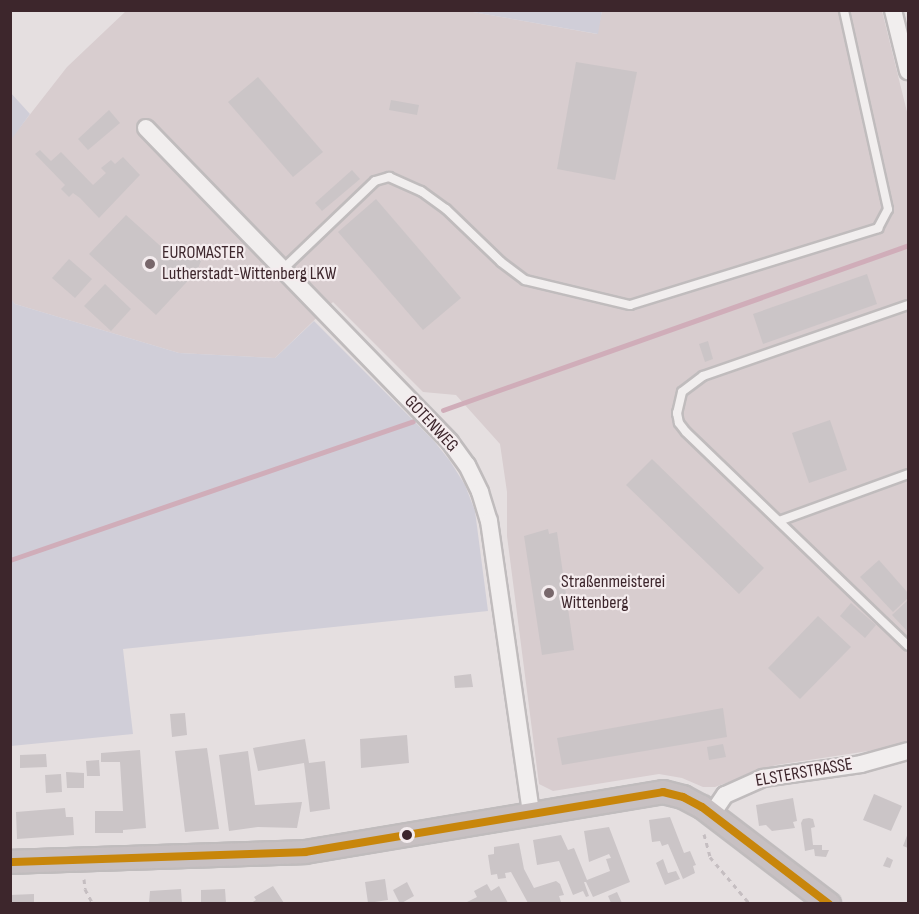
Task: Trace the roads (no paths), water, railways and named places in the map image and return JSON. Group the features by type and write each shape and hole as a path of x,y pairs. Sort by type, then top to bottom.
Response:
{"main road":[{"path":"10,862 305,852 663,792 683,797 711,814 829,903"}],"street":[{"path":"893,10 909,70"},
{"name":"GOTENWEG","path":"146,128 450,442 477,485 489,521 531,814"},
{"name":"ELSTERSTRASSE","path":"711,814 725,795 755,781 779,774 861,764 909,751"}],"lane":[{"path":"283,269 375,181 389,177 421,191 438,203 501,262 525,279 630,305 878,228 888,209 844,10"},
{"path":"909,305 703,376 682,392 678,402 679,423 909,646"},
{"path":"779,521 909,474"}],"waterway":[{"path":"443,410 908,245"},
{"path":"10,560 413,421"}],"place":[{"name":"EUROMASTER Lutherstadt-Wittenberg LKW","path":"150,264"},
{"name":"Straßenmeisterei Wittenberg","path":"549,593"}]}
